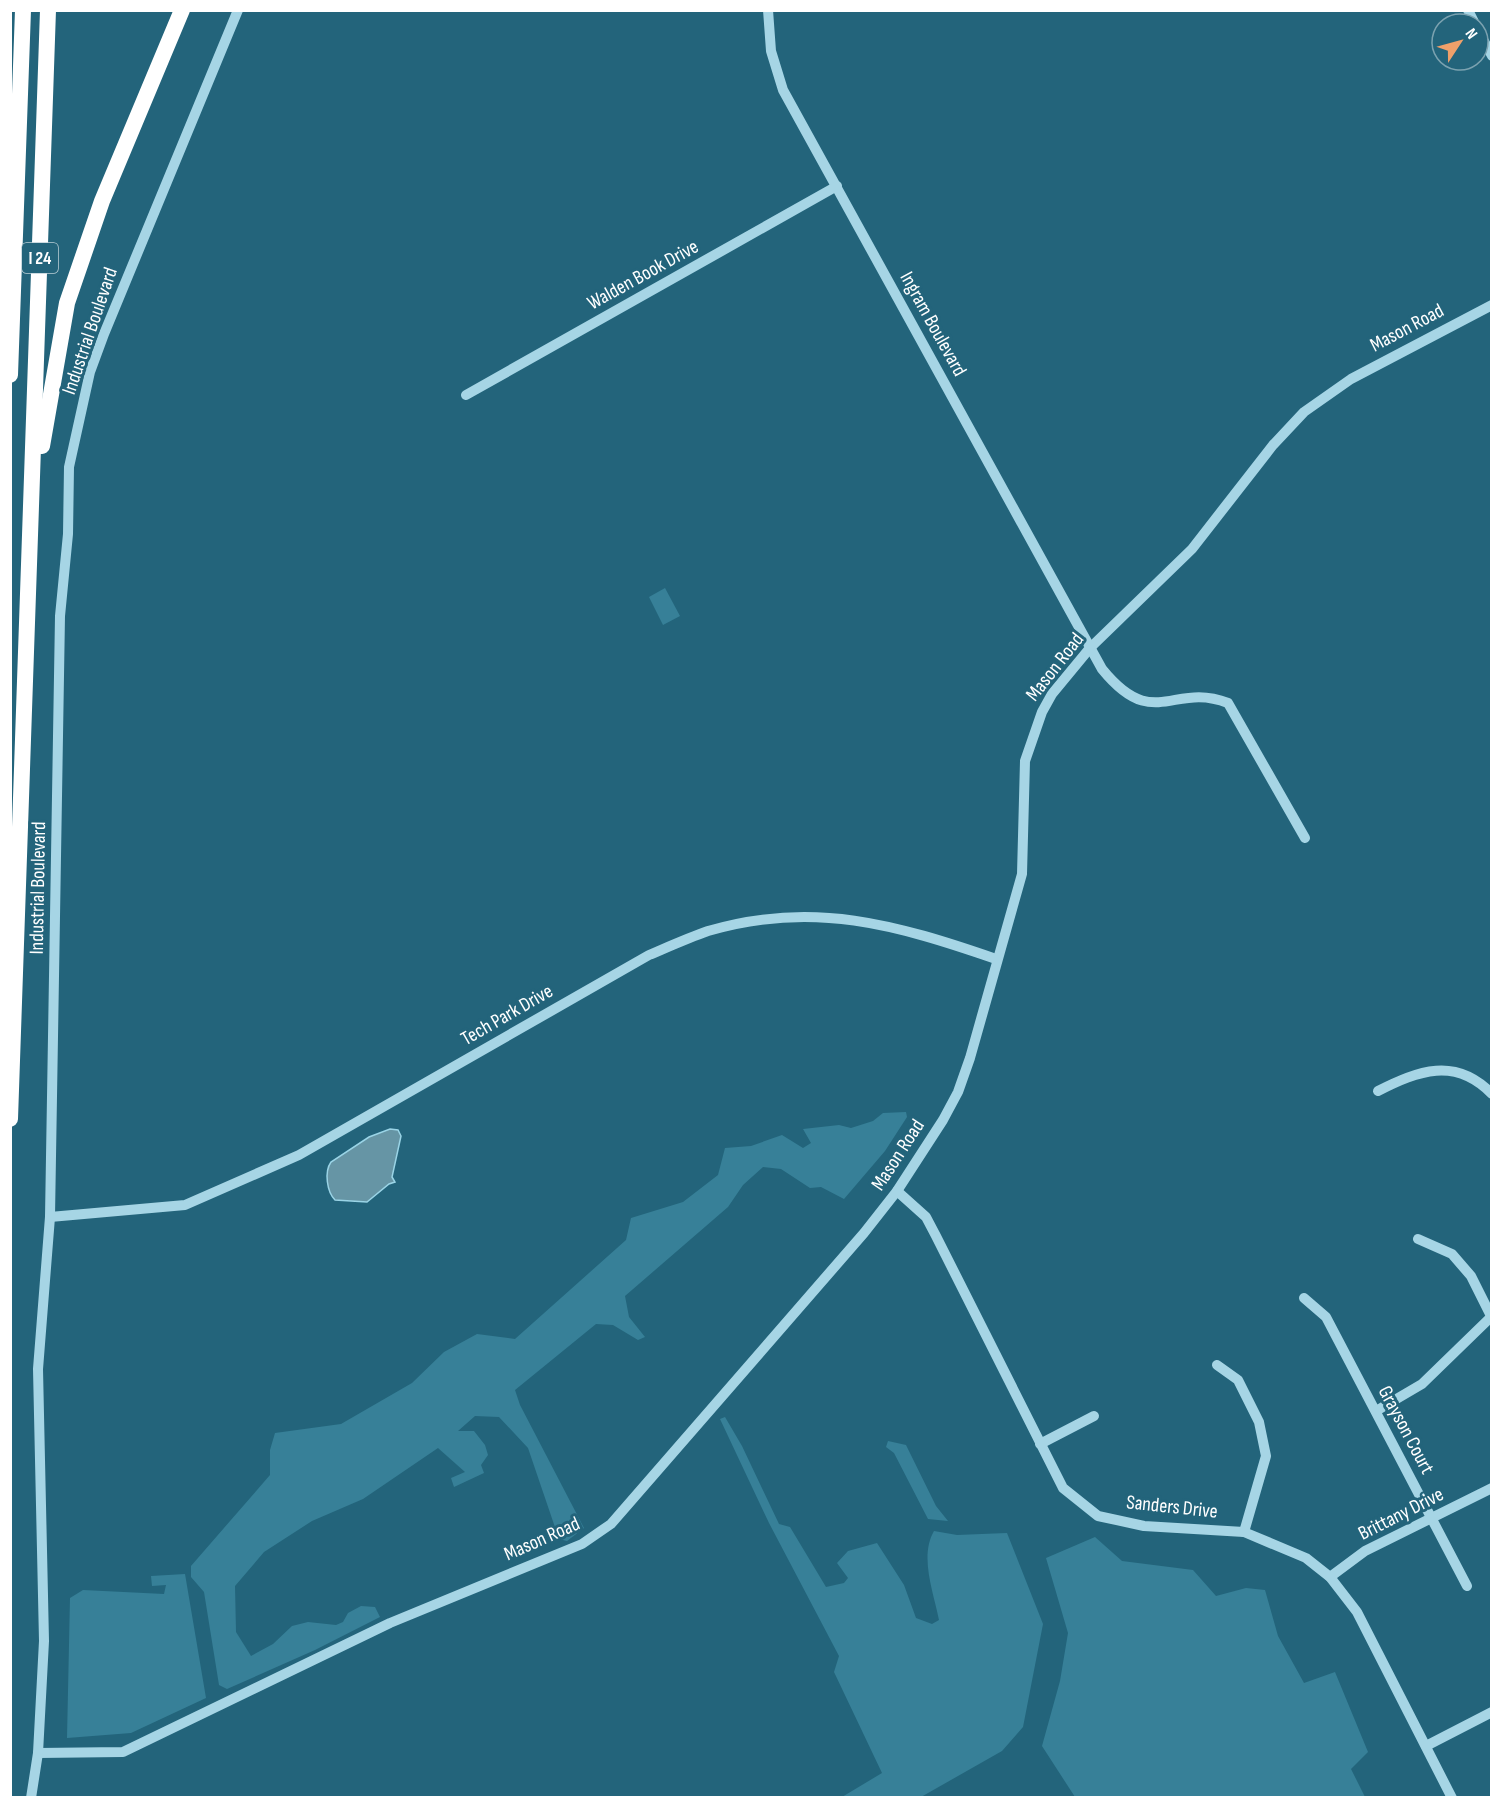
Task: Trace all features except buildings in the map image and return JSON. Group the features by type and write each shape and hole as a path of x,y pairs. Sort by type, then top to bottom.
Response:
{"highway":[{"name":"I 24","path":"10,375 23,10"},
{"name":"I 24","path":"10,1119 48,10"},
{"path":"31,506 67,303 102,201 182,10"},
{"path":"10,105 20,76"}],"street":[{"name":"Industrial Boulevard","path":"31,1797 38,1753 44,1641 38,1370 50,1217 60,616 68,532 69,467 90,372 104,334 238,10"},
{"name":"Ingram Boulevard","path":"768,10 770,47 777,75 1090,648 1113,683 1127,695 1140,701 1163,704 1206,696 1228,703 1305,838"},
{"name":"Walden Book Drive","path":"466,394 837,186"},
{"name":"Mason Road","path":"38,1753 123,1752 390,1623 582,1544 611,1524 864,1233 897,1191 958,1092 970,1058 996,959 1022,874 1024,771 1031,737 1052,694 1090,648 1192,549 1273,445 1304,412 1329,392 1370,368 1491,305"},
{"name":"Tech Park Drive","path":"50,1217 185,1205 299,1155 649,955 707,932 777,919 808,917 848,919 897,927 996,959"},
{"path":"1378,1091 1413,1074 1444,1070 1471,1078 1491,1094"},
{"name":"Sanders Drive","path":"897,1191 926,1217 1063,1488 1098,1516 1144,1526 1244,1532 1306,1558 1330,1577 1357,1612 1452,1797"},
{"path":"1376,1411 1422,1384 1491,1316 1471,1276 1452,1254 1418,1239"},
{"name":"Grayson Court","path":"1304,1298 1326,1317 1467,1586"},
{"path":"1217,1365 1238,1380 1259,1422 1266,1456 1244,1532"},
{"path":"1040,1444 1094,1416"},
{"name":"Brittany Drive","path":"1330,1577 1365,1551 1491,1488"},
{"path":"1426,1746 1491,1712"}],"shaded area":[{"path":"665,588 680,616 663,625 649,597"},
{"path":"906,1112 907,1117 885,1151 844,1199 821,1187 810,1188 781,1169 763,1167 743,1185 728,1207 625,1296 629,1317 645,1337 638,1340 613,1325 596,1324 515,1390 520,1405 584,1528 567,1541 559,1539 528,1448 499,1417 475,1416 458,1431 474,1431 485,1445 488,1455 481,1465 484,1473 454,1487 451,1478 465,1472 438,1448 363,1499 312,1521 264,1552 235,1586 236,1632 251,1656 273,1644 292,1626 308,1622 336,1625 343,1622 348,1613 361,1606 375,1607 380,1617 315,1650 227,1689 219,1685 204,1592 191,1577 191,1566 270,1475 270,1450 275,1433 341,1424 412,1383 444,1352 477,1334 515,1339 626,1240 631,1218 683,1202 718,1175 725,1148 751,1146 782,1135 803,1148 811,1143 803,1129 839,1125 851,1128 873,1121 883,1113"},
{"path":"390,1129 398,1130 401,1136 392,1177 395,1182 389,1184 367,1202 335,1200 327,1182 331,1162 369,1137"},
{"path":"725,1417 742,1446 779,1524 790,1527 826,1587 844,1583 848,1578 837,1563 848,1551 877,1543 904,1585 916,1618 932,1624 939,1620 928,1563 930,1541 934,1531 957,1535 1007,1533 1043,1624 1023,1727 1002,1751 921,1797 842,1797 882,1773 834,1672 839,1656 769,1523 720,1419"},
{"path":"888,1441 906,1445 936,1506 948,1521 928,1519 894,1453 886,1447"},
{"path":"1095,1537 1122,1561 1193,1570 1216,1596 1246,1588 1265,1590 1278,1636 1304,1683 1335,1672 1368,1752 1351,1769 1365,1797 1075,1797 1042,1746 1060,1681 1068,1633 1046,1558"},
{"path":"185,1574 206,1698 131,1733 67,1738 70,1598 83,1590 164,1594 166,1585 152,1586 151,1576"}]}
